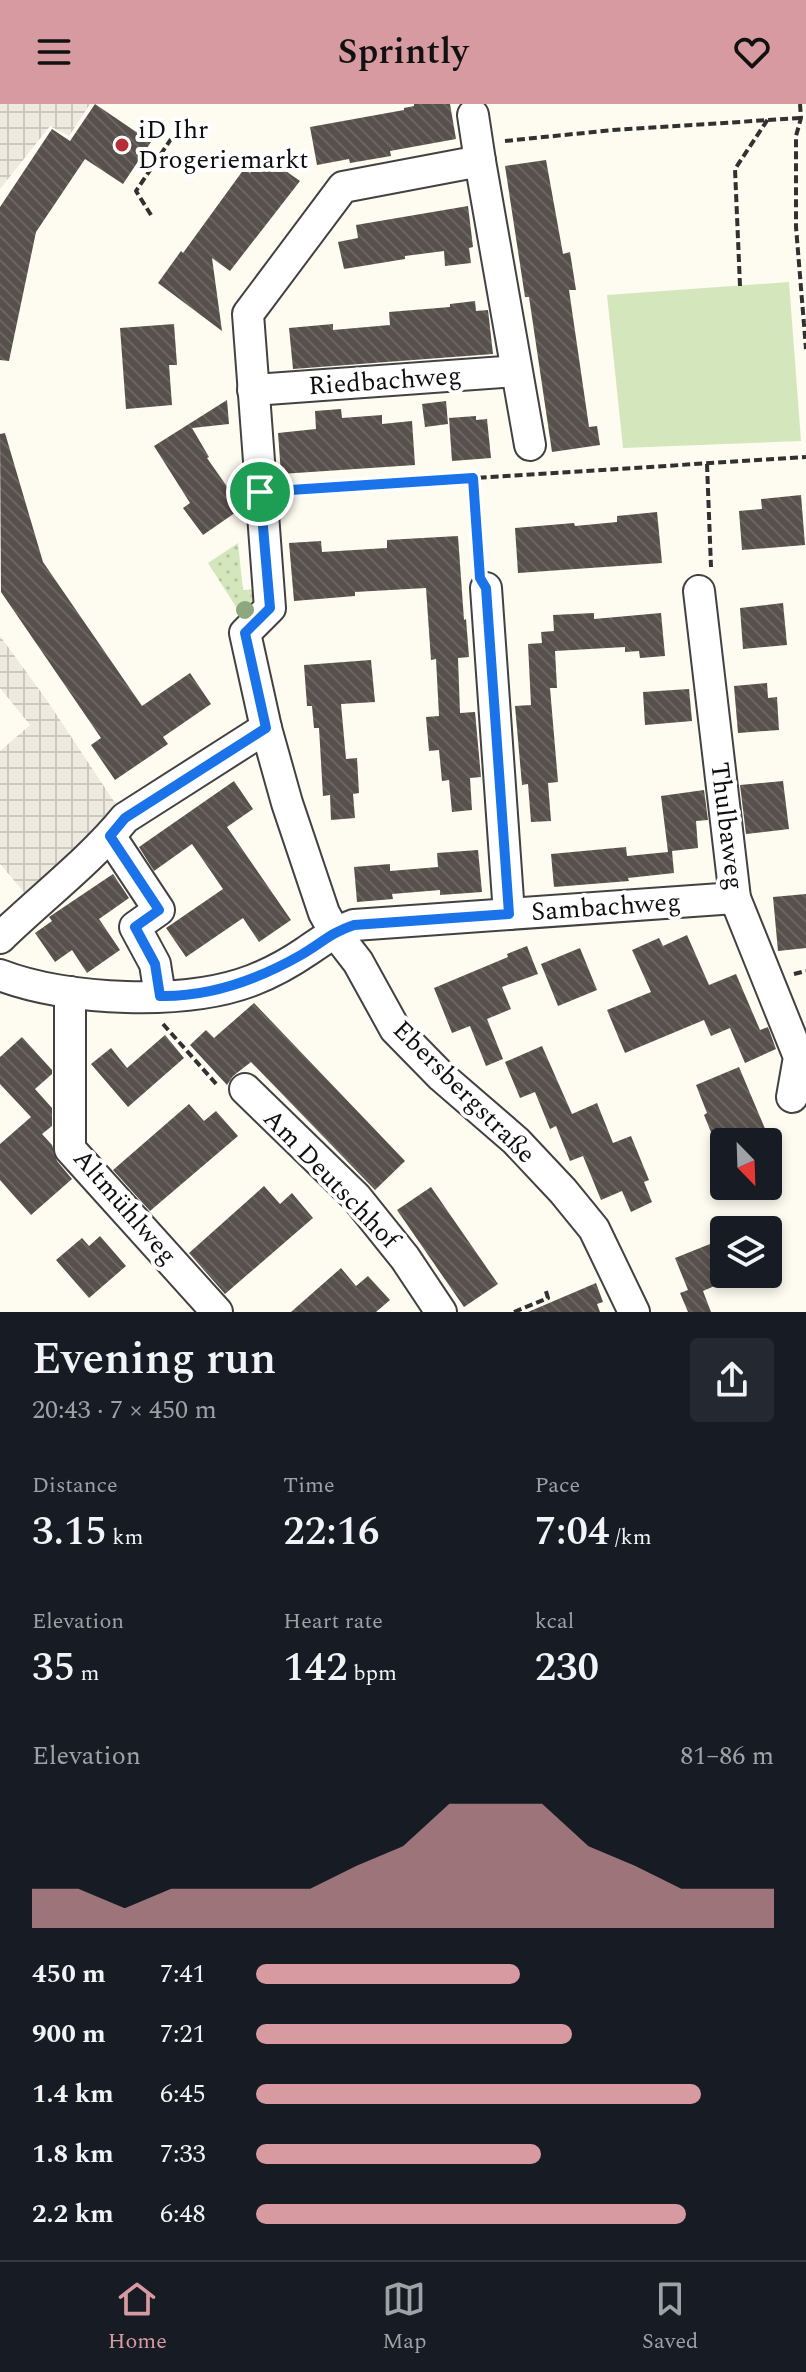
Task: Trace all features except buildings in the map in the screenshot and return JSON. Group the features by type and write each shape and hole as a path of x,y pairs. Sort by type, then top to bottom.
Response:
{"street":[{"path":"260,492 248,314 343,187 477,140 530,445"},
{"name":"Riedbachweg","path":"253,390 516,371"},
{"name":"Ebersbergstraße","path":"260,492 270,608 245,633 266,728 295,829 324,913 358,962 395,1029 442,1077 516,1141 594,1229 634,1312"},
{"path":"486,588 509,914"},
{"name":"Thulbaweg","path":"699,591 735,898 799,1057 792,1097"},
{"path":"0,938 110,836 125,818 266,728"},
{"path":"110,836 159,910 135,927 155,964 160,996"},
{"name":"Sambachweg","path":"334,931 354,925 735,898"},
{"path":"0,975 70,992 182,996 218,990 253,979 304,953 334,931"},
{"name":"Altmühlweg","path":"70,992 70,1149 217,1312"},
{"name":"Am Deutschhof","path":"245,1089 356,1197 405,1258 441,1312"}],"path":[{"path":"800,104 801,118 796,136 796,227 806,349"},
{"path":"477,140 801,118"},
{"path":"740,286 735,169 768,119"},
{"path":"151,215 136,191 171,139"},
{"path":"260,492 806,457"},
{"path":"699,591 711,567 707,463"},
{"path":"473,478 480,578 486,588"},
{"path":"160,996 161,1022 231,1101 245,1089"},
{"path":"514,1312 548,1298 545,1288"}],"green space":[{"path":"789,282 801,441 623,448 607,295"},
{"path":"238,543 243,590 260,589 265,606 240,613 208,563"}],"shaded area":[{"path":"0,104 90,104 69,136 50,126 0,189"},
{"path":"0,636 125,818 34,904 0,864 0,751 30,725 0,688"}],"place":[{"name":"iD Ihr Drogeriemarkt","path":"122,145"}],"route":[{"path":"473,478 480,578 486,588 509,914 354,925 334,931 304,953 253,979 218,990 160,996 155,964 135,927 159,910 110,836 125,818 266,728 245,633 270,608 260,492 473,478"}]}
